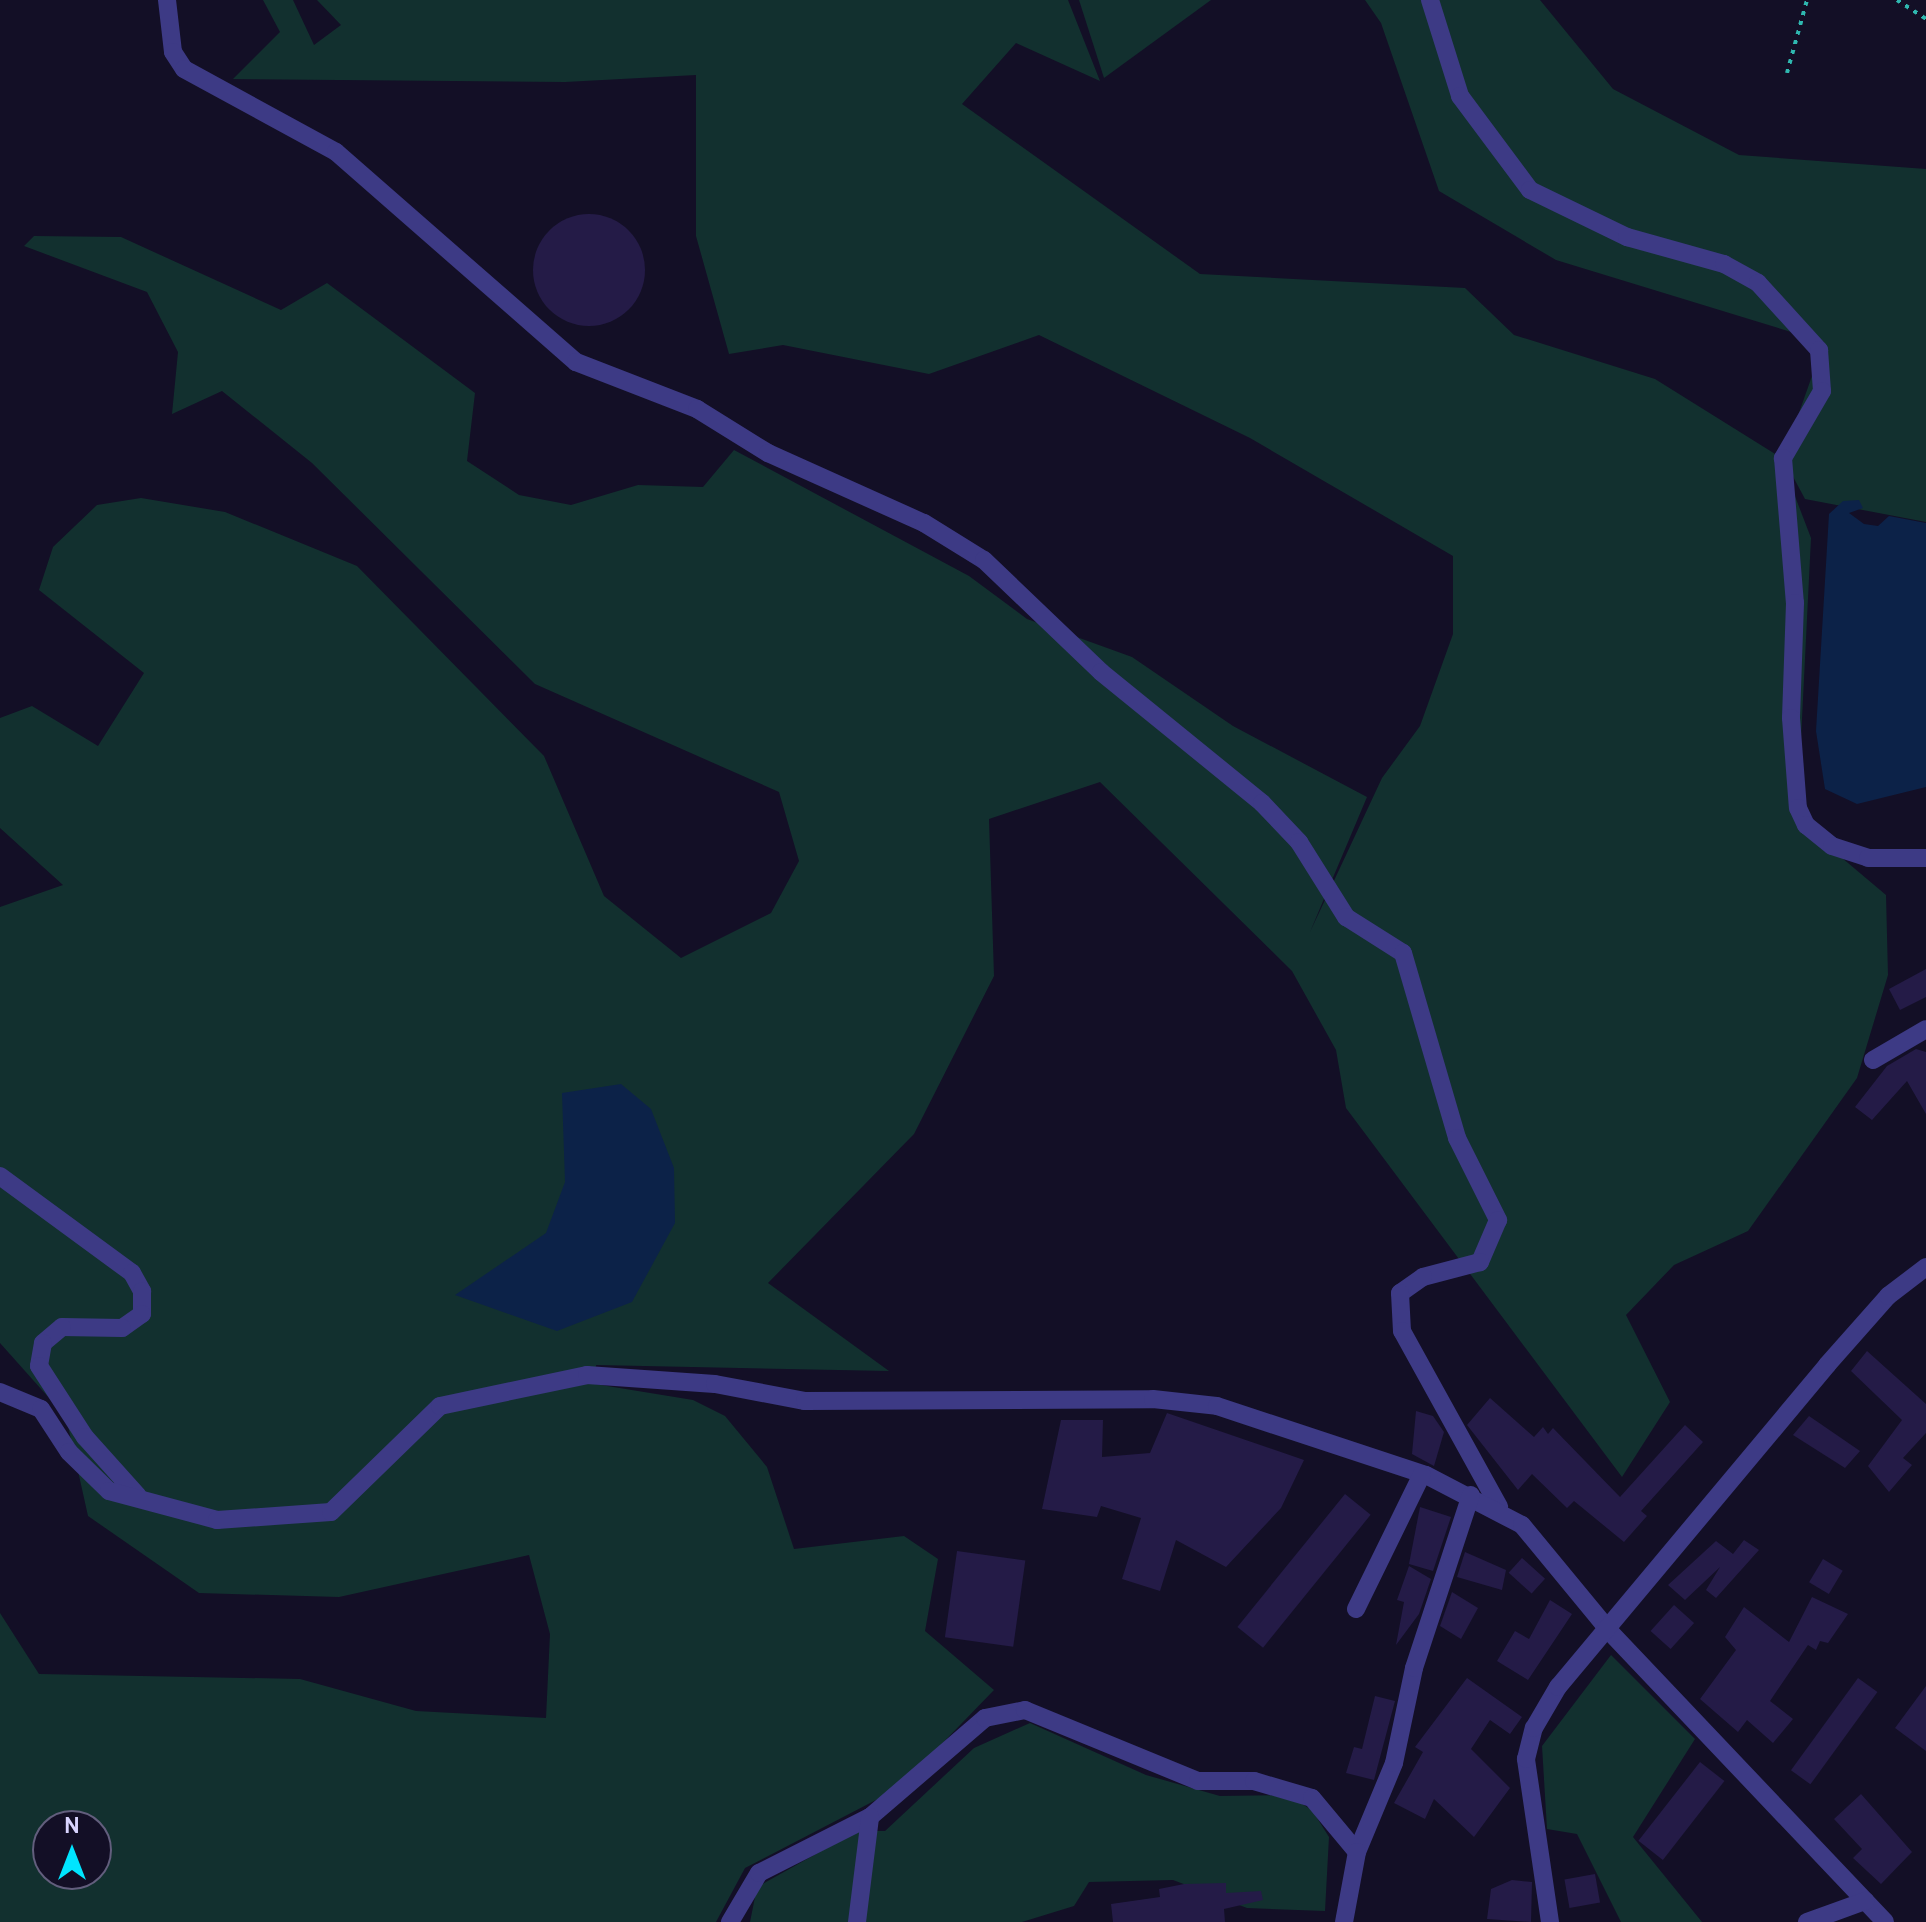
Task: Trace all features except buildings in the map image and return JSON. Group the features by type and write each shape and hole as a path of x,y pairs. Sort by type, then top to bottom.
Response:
{"street":[{"path":"167,0 173,52 184,69 336,152 576,362 697,409 768,453 924,523 984,560 1101,672 1262,803 1299,842 1346,917 1403,953 1457,1138 1498,1220 1480,1262 1423,1277 1400,1293 1402,1331 1499,1507 1551,1555 1611,1633 1885,1922"},
{"path":"1430,0 1460,96 1530,190 1627,237 1724,264 1758,283 1819,350 1822,391 1783,458 1793,540 1798,808 1806,825 1832,846 1868,858 1926,858"},
{"path":"1873,1060 1926,1029"},
{"path":"0,1176 132,1273 142,1291 142,1314 122,1328 62,1327 43,1343 39,1366 85,1437 138,1496"},
{"path":"1550,1922 1526,1759 1558,1687 1611,1633 1827,1365 1888,1296 1926,1267"},
{"path":"0,1392 41,1409 69,1452 109,1491 138,1496 217,1520 331,1512 440,1406 620,1374 805,1401 1153,1399 1217,1406 1422,1474 1499,1507"},
{"path":"1356,1609 1422,1474"},
{"path":"1344,1922 1357,1852 1394,1763 1414,1668 1471,1495"},
{"path":"730,1922 759,1873 870,1817 985,1718 1025,1710 1198,1781 1254,1781 1312,1798 1357,1852"},
{"path":"857,1922 870,1817"},
{"path":"1807,1922 1865,1901"}],"path":[{"path":"1787,73 1807,0"},
{"path":"1897,0 1926,19"}],"green space":[{"path":"263,0 293,0 314,45 341,25 317,0 1068,0 1100,81 1016,43 962,104 1200,274 1465,288 1514,335 1655,379 1780,457 1811,538 1797,820 1886,895 1888,975 1857,1078 1748,1231 1674,1265 1626,1315 1670,1402 1622,1477 1346,1108 1336,1050 1292,971 1100,782 989,819 994,976 914,1134 768,1283 889,1371 596,1365 595,1384 693,1400 725,1416 767,1467 794,1549 904,1536 938,1559 925,1631 994,1690 899,1788 745,1868 716,1922 0,1922 0,1613 39,1674 300,1679 416,1711 546,1718 550,1634 529,1555 339,1597 199,1593 88,1516 66,1417 0,1343 0,907 63,885 0,828 0,718 32,706 98,746 144,673 39,590 53,547 97,505 141,498 225,512 357,566 544,756 604,896 681,958 771,913 799,861 779,792 535,684 312,463 222,391 172,414 178,352 147,292 24,246 34,236 121,237 281,310 327,283 475,393 467,461 519,495 571,505 638,485 703,487 734,450 969,576 1027,619 1132,657 1233,726 1367,797 1310,932 1382,778 1420,726 1453,634 1453,556 1250,438 1039,335 929,374 783,345 729,354 696,236 696,75 565,82 233,79 280,32"},
{"path":"1079,0 1211,0 1104,78"},
{"path":"1365,0 1540,0 1613,89 1739,155 1926,169 1926,522 1805,499 1783,458 1824,342 1556,260 1439,191 1381,23"},
{"path":"1611,1655 1695,1739 1633,1837 1702,1922 1621,1922 1577,1834 1547,1829 1542,1746"},
{"path":"1030,1723 1146,1775 1220,1796 1287,1795 1312,1810 1329,1837 1325,1911 1247,1908 1173,1880 1089,1882 1074,1906 1022,1922 750,1922 757,1887 857,1831 885,1831 974,1748"}],"water":[{"path":"1859,500 1863,508 1849,513 1864,524 1878,526 1889,516 1926,523 1926,787 1857,804 1825,789 1816,731 1829,514 1843,501"},
{"path":"621,1084 651,1109 674,1168 675,1223 632,1302 557,1331 455,1295 546,1233 565,1182 562,1093"}]}
